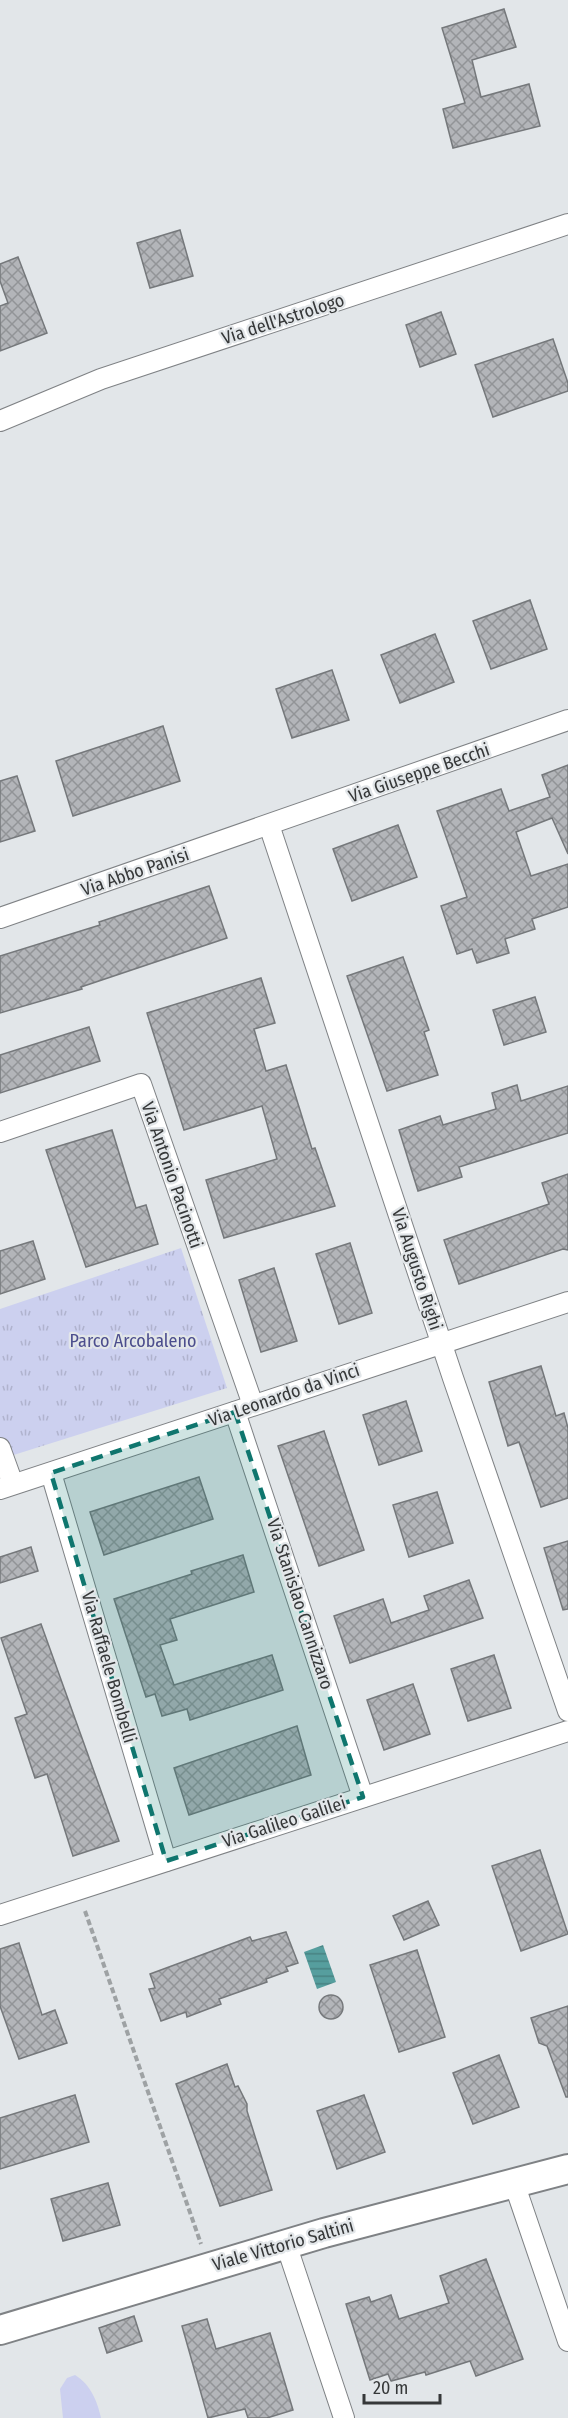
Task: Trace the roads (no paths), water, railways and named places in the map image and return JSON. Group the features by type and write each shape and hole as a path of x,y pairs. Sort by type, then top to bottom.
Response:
{"street":[{"name":"Via dell'Astrologo","path":"0,421 101,379 568,224"},
{"name":"Via Giuseppe Becchi","path":"269,825 568,720"},
{"name":"Via Abbo Panisi","path":"0,918 269,825"},
{"name":"Via Augusto Righi","path":"269,825 441,1342 568,1711"},
{"name":"Via Antonio Pacinotti","path":"0,1132 141,1084 244,1408"},
{"name":"Via Leonardo da Vinci","path":"6,1487 568,1302"},
{"name":"Via Stanislao Cannizzaro","path":"244,1408 363,1797"},
{"path":"0,1448 6,1487"},
{"name":"Via Raffaele Bombelli","path":"51,1473 166,1861"},
{"name":"Via Galileo Galilei","path":"0,1915 568,1731"},
{"name":"Viale Vittorio Saltini","path":"0,2330 286,2244 568,2169"},
{"path":"514,2183 568,2341"},
{"path":"286,2244 344,2418"}],"park label":[{"name":"Parco Arcobaleno","path":"133,1341"}]}
